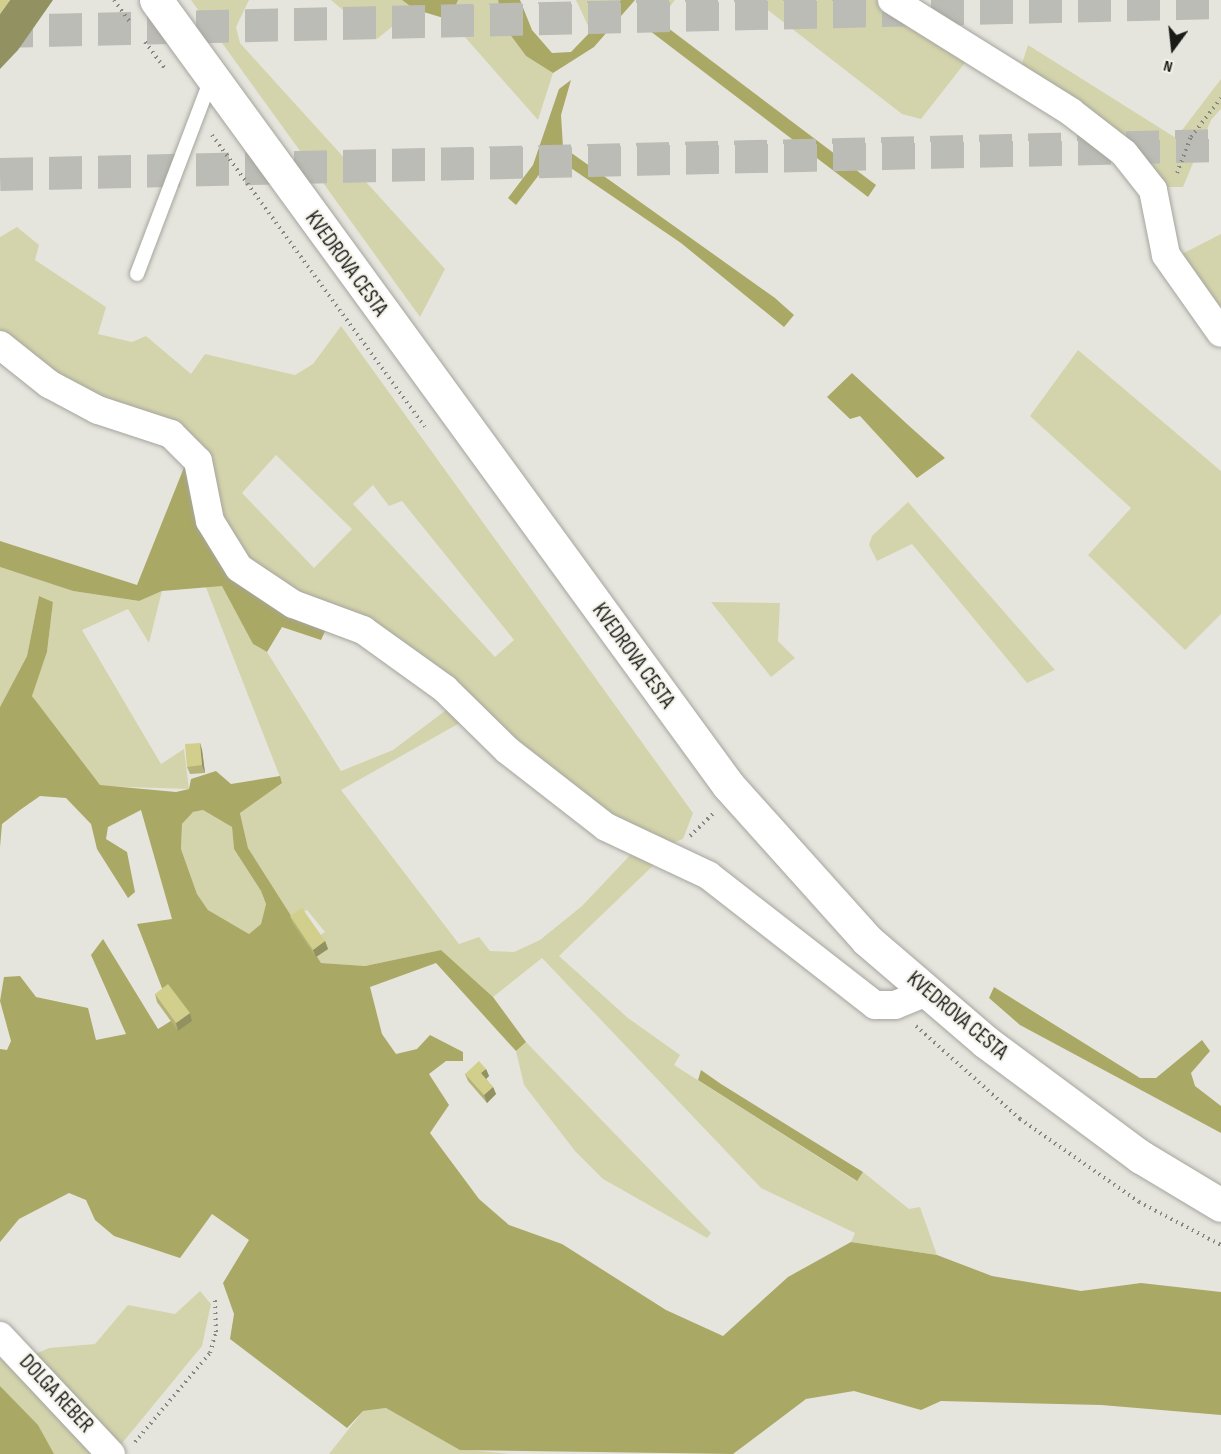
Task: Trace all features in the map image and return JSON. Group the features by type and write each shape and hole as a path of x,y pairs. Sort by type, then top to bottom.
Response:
{"street":[{"name":"KVEDROVA CESTA","path":"156,0 728,785 867,940 927,992 1141,1157 1221,1205"},
{"path":"892,0 1071,112 1124,153 1153,190 1166,255 1221,333"},
{"path":"5,357 49,384 141,428 171,434 192,452 222,547 265,588 363,630 445,689 507,750 606,827 669,857 753,905 875,1005 895,1005 927,992"},
{"name":"DOLGA REBER","path":"0,1336 121,1450"}],"lane":[{"path":"137,274 212,77"}],"path":[{"path":"1175,179 1191,137 1221,98"},
{"path":"669,857 718,810"},
{"path":"121,1450 210,1353 216,1332 214,1296"}],"green space":[{"path":"191,0 249,0 236,27 240,43 445,269 420,317"},
{"path":"331,0 402,0 414,9 377,39"},
{"path":"458,0 498,0 503,25 526,56 553,73 538,120 450,20"},
{"path":"576,0 621,0 590,30"},
{"path":"650,0 675,0 660,20 643,9"},
{"path":"755,0 879,0 968,59 921,119 902,114"},
{"path":"1028,45 1176,138 1221,79 1221,109 1211,120 1183,187 1163,187 1020,70"},
{"path":"17,227 39,245 35,260 106,307 98,334 132,342 146,336 191,374 205,354 295,375 313,364 341,326 693,813 683,839 667,845 626,829 286,594 222,534 205,462 82,395 0,334 0,237","holes":["276,455 352,529 314,568 242,493","373,485 389,506 402,501 514,640 495,657 353,504"]},
{"path":"1221,234 1221,322 1178,256"},
{"path":"1078,350 1221,471 1221,614 1185,650 1088,555 1131,508 1030,416"},
{"path":"908,502 1055,670 1027,683 912,544 877,561 869,545 872,536"},
{"path":"0,567 73,591 138,601 162,591 149,643 128,609 82,630 161,764 184,749 189,789 100,786 41,712 32,695 47,652 53,602 39,596 27,656 0,707"},
{"path":"205,585 222,586 232,598 253,644 267,652 341,771 393,750 449,708 465,720 341,790 459,944 479,937 490,951 514,952 540,940 582,906 635,850 661,858 559,956 628,1018 680,1055 674,1065 856,1181 863,1172 909,1209 920,1207 937,1255 851,1242 855,1233 761,1188 542,958 493,997 441,950 365,966 321,963 308,943 325,932 307,910 292,919 248,848 240,812 282,782"},
{"path":"711,602 780,603 778,641 795,658 771,677"},
{"path":"203,810 232,827 234,849 261,891 266,904 261,924 249,934 208,910 197,894 181,849 182,824 193,812"},
{"path":"526,1042 711,1233 707,1238 603,1179 575,1151 524,1085 516,1051"},
{"path":"200,1291 211,1304 202,1346 119,1447 31,1356 49,1348 95,1344 128,1305 175,1314"},
{"path":"0,1354 99,1454 54,1454 0,1386"},
{"path":"386,1408 460,1449 511,1454 329,1454 363,1411"}],"shaded area":[{"path":"402,0 458,0 450,20 414,9"},
{"path":"498,0 520,0 532,30 552,53 571,52 621,0 635,0 594,47 553,73 526,56 503,25"},
{"path":"643,9 876,185 868,197 637,21"},
{"path":"571,80 561,115 563,147 775,298 794,315 784,327 681,243 565,164 551,159 516,205 508,198 533,165 559,89"},
{"path":"852,373 945,458 917,478 860,416 850,419 827,397"},
{"path":"189,455 212,547 327,627 321,640 282,627 267,652 253,644 222,586 162,591 139,601 73,591 0,567 0,541 137,585"},
{"path":"39,596 53,602 47,652 32,696 100,785 176,792 189,789 191,779 216,771 231,784 280,776 282,783 240,813 248,848 321,963 365,966 441,950 493,997 526,1042 516,1051 436,963 370,987 382,1034 396,1054 417,1049 430,1035 463,1052 463,1061 446,1061 429,1074 449,1105 430,1133 479,1199 509,1225 562,1244 666,1310 723,1336 788,1277 851,1242 937,1255 992,1276 1081,1291 1141,1283 1221,1292 1221,1415 1101,1405 941,1401 921,1410 854,1391 806,1399 733,1454 460,1450 386,1408 363,1411 347,1428 230,1339 234,1314 223,1283 249,1240 212,1214 180,1258 114,1236 95,1220 86,1200 69,1193 19,1219 0,1242 0,1049 7,1050 11,1041 0,1001 4,977 20,976 36,997 88,1008 96,1040 126,1034 91,955 103,939 158,1029 174,1019 137,924 172,919 141,810 108,827 106,839 127,852 135,892 128,898 97,849 91,824 66,798 40,796 20,810 2,824 0,847 0,707 27,656","holes":["203,810 232,827 234,849 261,891 266,904 261,924 249,934 208,910 197,894 181,849 182,824 193,812"]},
{"path":"994,987 1140,1078 1156,1078 1202,1040 1210,1051 1191,1073 1195,1086 1221,1106 1221,1133 1020,1025 989,998"},
{"path":"701,1070 863,1172 857,1181 698,1080"},
{"path":"0,1386 38,1425 54,1454 0,1454"}],"building":[{"path":"0,0 10,0 0,14"},
{"path":"200,743 202,765 187,767 185,744"},
{"path":"302,908 325,941 313,950 290,916"},
{"path":"168,984 190,1013 176,1023 155,994"},
{"path":"479,1061 486,1069 481,1073 493,1087 484,1095 465,1074"}],"tunnel":[{"path":"0,31 1221,2"},
{"path":"0,174 1221,145"}]}
